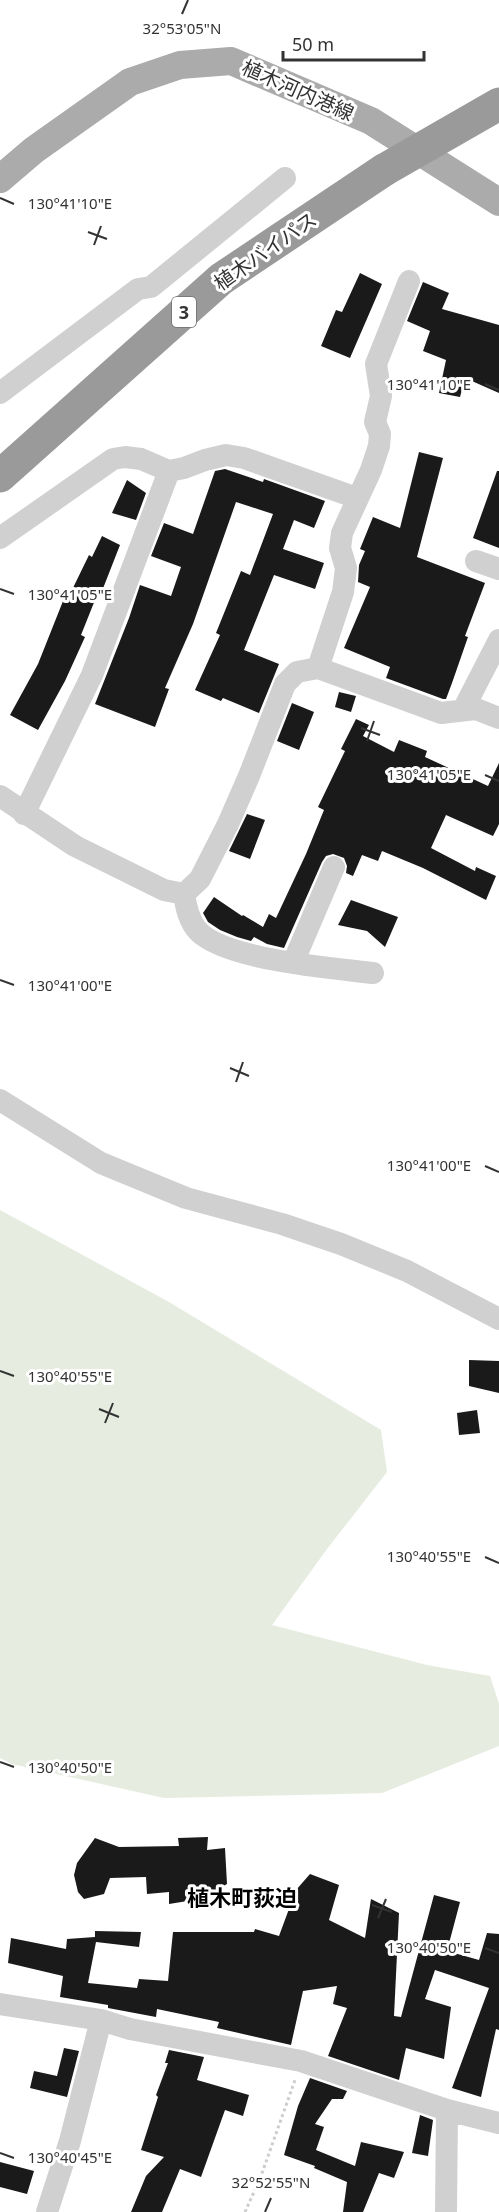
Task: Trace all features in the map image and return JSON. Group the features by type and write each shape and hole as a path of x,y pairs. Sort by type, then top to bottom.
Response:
{"highway":[{"name":"植木バイパス","path":"0,476 221,279 384,170 499,104"}],"main road":[{"name":"植木河内港線","path":"0,179 34,150 130,82 180,65 231,61 371,121 499,202"}],"street":[{"path":"0,393 138,289 151,287 285,178"},
{"path":"318,668 343,592 346,568 340,548 342,533 371,470 379,446 380,434 375,422 381,396 376,364 409,281"},
{"path":"0,538 113,459 125,457 141,459 169,471 226,455 266,465 357,498"},
{"path":"24,814 92,675 169,471"},
{"path":"476,561 499,570"},
{"path":"463,710 499,640"},
{"path":"184,894 200,879 228,824 285,684 297,672 318,668 441,713 476,709 499,718"},
{"path":"0,796 75,846 164,890 184,894"},
{"path":"293,963 333,867"},
{"path":"184,894 187,912 199,931 215,942 238,951 293,963 373,973"},
{"path":"0,1100 101,1163 186,1198 282,1224 341,1244 407,1271 499,1318"},
{"path":"0,2004 101,2020 130,2029 301,2061 447,2110 499,2123"},
{"path":"47,2212 70,2141 101,2020"},
{"path":"446,2212 447,2110"}],"path":[{"path":"245,2212 261,2176 301,2061"}],"shaded area":[{"path":"0,1210 169,1302 381,1430 387,1472 272,1625 427,1665 490,1676 499,1704 499,1746 382,1793 164,1798 12,1764 0,1758"}],"building":[{"path":"360,273 382,284 350,358 321,346 336,310 342,312"},
{"path":"423,282 449,293 442,309 499,325 499,393 465,378 460,397 439,393 446,360 423,351 430,331 407,321"},
{"path":"419,452 443,458 417,557 485,583 465,636 468,637 446,699 386,678 390,667 344,648 370,587 358,582 359,565 365,551 360,549 373,517 400,528"},
{"path":"225,469 263,482 264,479 325,501 314,528 294,520 283,549 324,563 315,589 274,575 244,650 279,664 259,713 223,698 221,701 195,690 220,635 216,633 241,571 250,575 273,514 236,502 193,624 165,688 169,689 155,727 95,704 140,585 171,596 181,567 151,556 164,523 193,534 215,471"},
{"path":"497,471 499,471 499,548 473,538"},
{"path":"127,480 146,493 136,520 112,513"},
{"path":"102,536 120,545 81,635 85,637 65,681 38,730 10,715 38,664 67,591 71,592 89,555 92,557"},
{"path":"339,692 356,696 351,712 335,707"},
{"path":"292,703 314,712 299,750 277,741"},
{"path":"356,719 369,725 363,736 394,752 399,740 427,751 425,757 488,786 499,763 499,824 493,836 446,815 431,848 475,871 476,867 496,876 486,900 423,868 382,851 378,861 362,855 353,876 346,873 347,866 344,858 333,854 326,856 322,862 284,948 267,944 254,937 251,941 237,937 208,922 203,913 214,897 263,927 269,914 276,918 324,810 318,807 345,751 341,749"},
{"path":"247,814 265,820 250,859 229,851"},
{"path":"351,900 398,917 385,947 367,931 338,925"},
{"path":"469,1360 499,1361 499,1393 469,1386"},
{"path":"477,1410 480,1433 459,1435 457,1413"},
{"path":"208,1837 207,1850 225,1848 227,1884 200,1899 169,1904 169,1892 147,1894 146,1877 110,1878 104,1894 84,1899 78,1892 74,1875 77,1863 95,1838 119,1847 179,1846 178,1838"},
{"path":"310,1874 339,1885 329,1920 365,1938 371,1899 399,1913 394,2016 401,2017 434,1895 460,1902 447,1951 479,1960 487,1933 499,1934 499,2030 496,2029 481,2097 452,2088 489,1988 435,1970 425,1999 451,2007 444,2059 406,2048 399,2080 328,2056 347,2008 333,2004 337,1986 303,1991 291,2045 217,2028 219,2022 157,2009 156,2017 108,2008 108,2005 60,1997 63,1976 8,1963 11,1938 66,1949 67,1939 95,1937 95,1931 141,1932 139,1947 96,1942 88,1983 137,1988 139,1979 168,1981 173,1932 254,1932 255,1929 279,1936 296,1890"},
{"path":"64,2048 79,2051 67,2097 30,2088 34,2071 57,2076"},
{"path":"169,2050 204,2057 197,2080 249,2095 243,2116 225,2110 201,2177 180,2169 162,2212 131,2212 146,2176 164,2157 141,2150 158,2097 156,2095 168,2063 165,2063"},
{"path":"310,2078 347,2091 343,2099 332,2099 315,2124 324,2127 316,2150 355,2166 361,2142 404,2152 394,2178 379,2173 363,2212 343,2212 347,2182 314,2168 315,2166 284,2155 298,2106"},
{"path":"420,2115 433,2120 428,2156 412,2153"},
{"path":"0,2162 34,2171 27,2194 0,2187"}],"district":[{"name":"植木町荻迫","path":"242,1897"}]}
